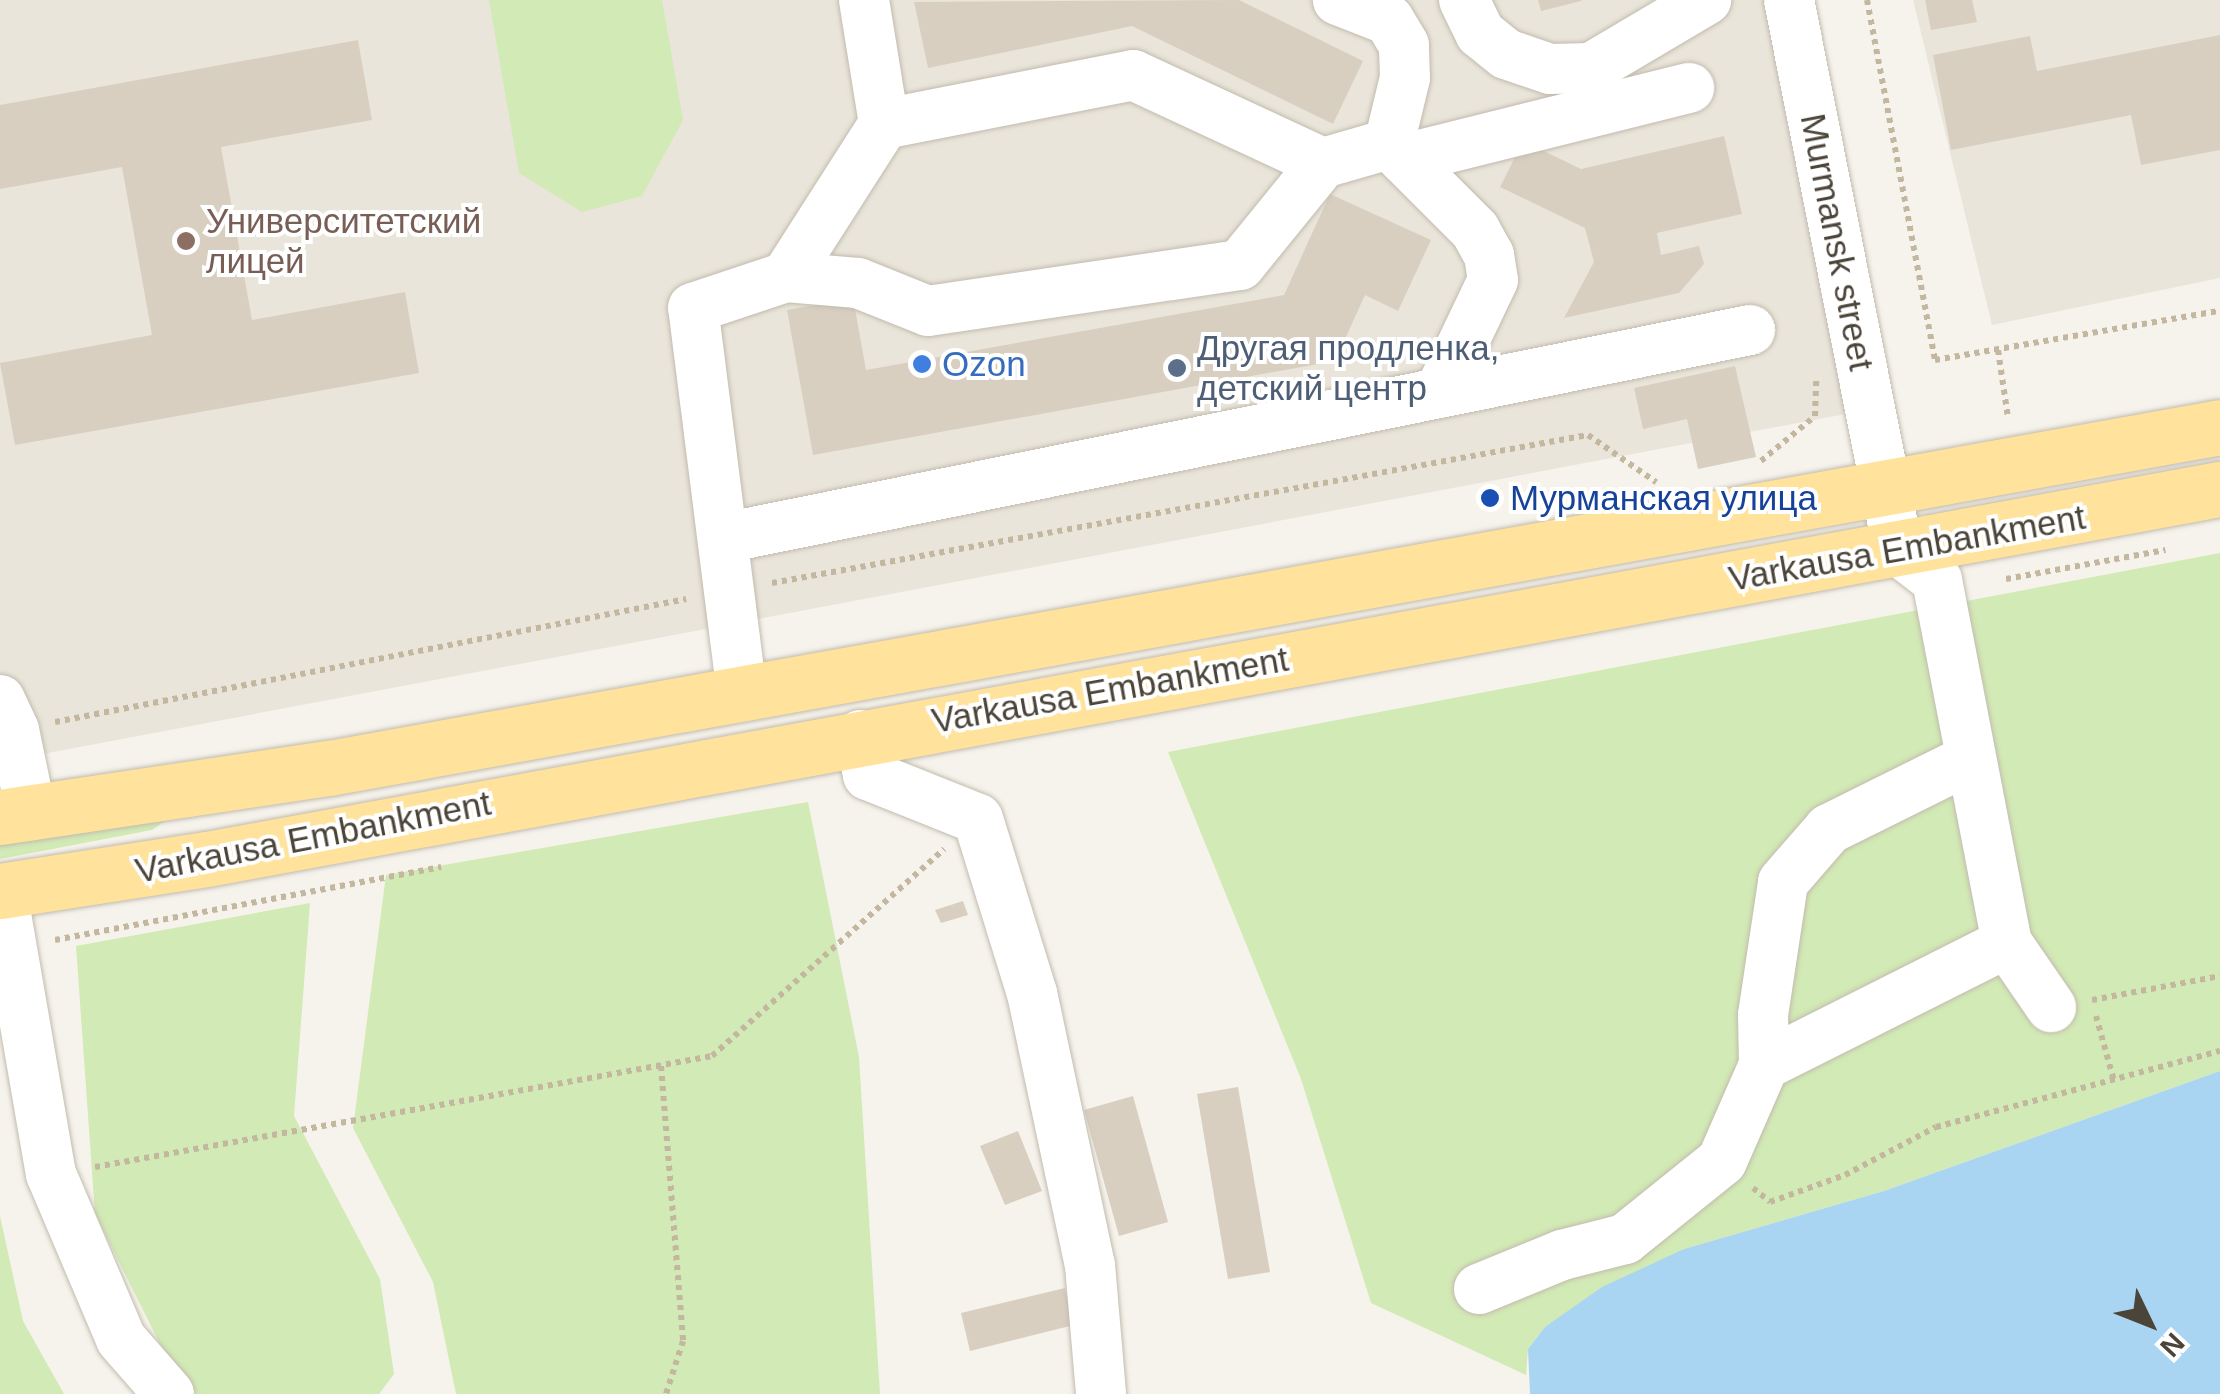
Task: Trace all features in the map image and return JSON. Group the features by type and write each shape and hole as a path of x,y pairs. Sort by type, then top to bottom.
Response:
{"main road":[{"name":"Varkausa Embankment","path":"16,814 209,789 1885,483 2220,427"},
{"name":"Varkausa Embankment","path":"1,891 207,859 860,735 2220,489"},
{"path":"1320,586 1331,650"},
{"path":"1212,608 1226,668"},
{"path":"328,768 334,833"},
{"path":"207,859 233,818 226,801 209,789"}],"street":[{"path":"786,277 884,124 864,0"},
{"path":"1338,0 1389,20 1404,45 1405,78 1396,152"},
{"path":"1464,0 1480,33 1506,54 1550,69 1590,68 1706,0"},
{"name":"Murmansk street","path":"1789,0 1885,483"},
{"path":"884,124 1133,74 1323,163 1396,152 1689,88"},
{"path":"1396,152 1475,230 1493,280 1440,393"},
{"path":"742,694 693,308 786,277 858,282 928,311 1240,265 1323,163"},
{"path":"724,538 1750,330"},
{"path":"1885,483 1898,550 1936,580 2007,944 2071,1004"},
{"path":"7,715 16,814"},
{"path":"860,735 868,775 978,819 1045,1051 1090,1265 1101,1394"},
{"path":"1478,1289 1562,1255 1625,1239 1722,1161 1764,1065 1762,1016 1783,882 1828,828 1970,759"},
{"path":"1,891 51,1174 121,1338 169,1394"},
{"path":"1764,1065 2007,944"}],"path":[{"path":"1867,0 1935,360 2220,312"},
{"path":"1745,464 1762,460 1815,416 1817,364"},
{"path":"7,715 730,590 1588,434 1657,483 1674,479"},
{"path":"51,1174 712,1056 978,819"},
{"path":"2114,1082 2071,1004 2220,976"},
{"path":"1722,1161 1770,1202 1845,1174 1936,1127 2220,1051"},
{"path":"661,1066 684,1342 666,1394"}],"shaded area":[{"path":"0,0 1793,0 1872,409 0,762"},
{"path":"1913,0 2220,0 2220,278 1992,325"}],"green space":[{"path":"489,0 662,0 683,120 642,196 582,212 519,173"},
{"path":"2220,553 2220,1071 1884,1191 1684,1249 1545,1327 1528,1349 1526,1375 1371,1303 1301,1079 1168,752"},
{"path":"808,802 859,1057 880,1394 456,1394 433,1282 353,1128 386,875"},
{"path":"168,819 152,830 0,859 0,841"},
{"path":"310,903 294,1116 380,1279 394,1374 379,1394 196,1394 175,1374 95,1214 76,946"},
{"path":"0,1216 23,1321 64,1394 0,1394"}],"water":[{"path":"2220,1071 2220,1394 1530,1394 1528,1349 1545,1327 1602,1287 1684,1249 1884,1191"}],"building":[{"path":"1239,0 1363,61 1333,124 1132,26 928,68 914,2"},
{"path":"1538,0 1581,0 1581,1 1541,11"},
{"path":"1925,0 1972,0 1977,22 1931,30"},
{"path":"2220,35 2220,150 2141,165 2131,115 1951,150 1933,55 2030,36 2037,71"},
{"name":"Университетский лицей","path":"358,40 372,120 221,147 252,320 405,292 419,373 15,445 0,363 152,335 122,167 0,189 0,105"},
{"path":"1724,136 1742,214 1657,233 1661,255 1699,246 1704,264 1679,293 1564,318 1594,262 1585,228 1500,187 1523,141 1581,169"},
{"path":"1330,194 1431,240 1398,311 1365,295 1335,361 813,455 787,310 853,298 866,370 1284,295"},
{"path":"1735,366 1756,457 1698,469 1687,419 1643,429 1634,388"},
{"path":"963,901 968,915 941,923 935,910"},
{"path":"1238,1087 1270,1272 1228,1279 1197,1094"},
{"path":"1133,1096 1168,1222 1119,1236 1084,1110"},
{"path":"1018,1131 1042,1191 1005,1205 980,1146"},
{"path":"1065,1288 1074,1325 970,1351 961,1313"}],"place":[{"name":"Университетский лицей","path":"186,241"},
{"name":"Ozon","path":"922,364"},
{"name":"Другая продленка, детский центр","path":"1177,368"},
{"name":"Мурманская улица","path":"1490,498"}]}
